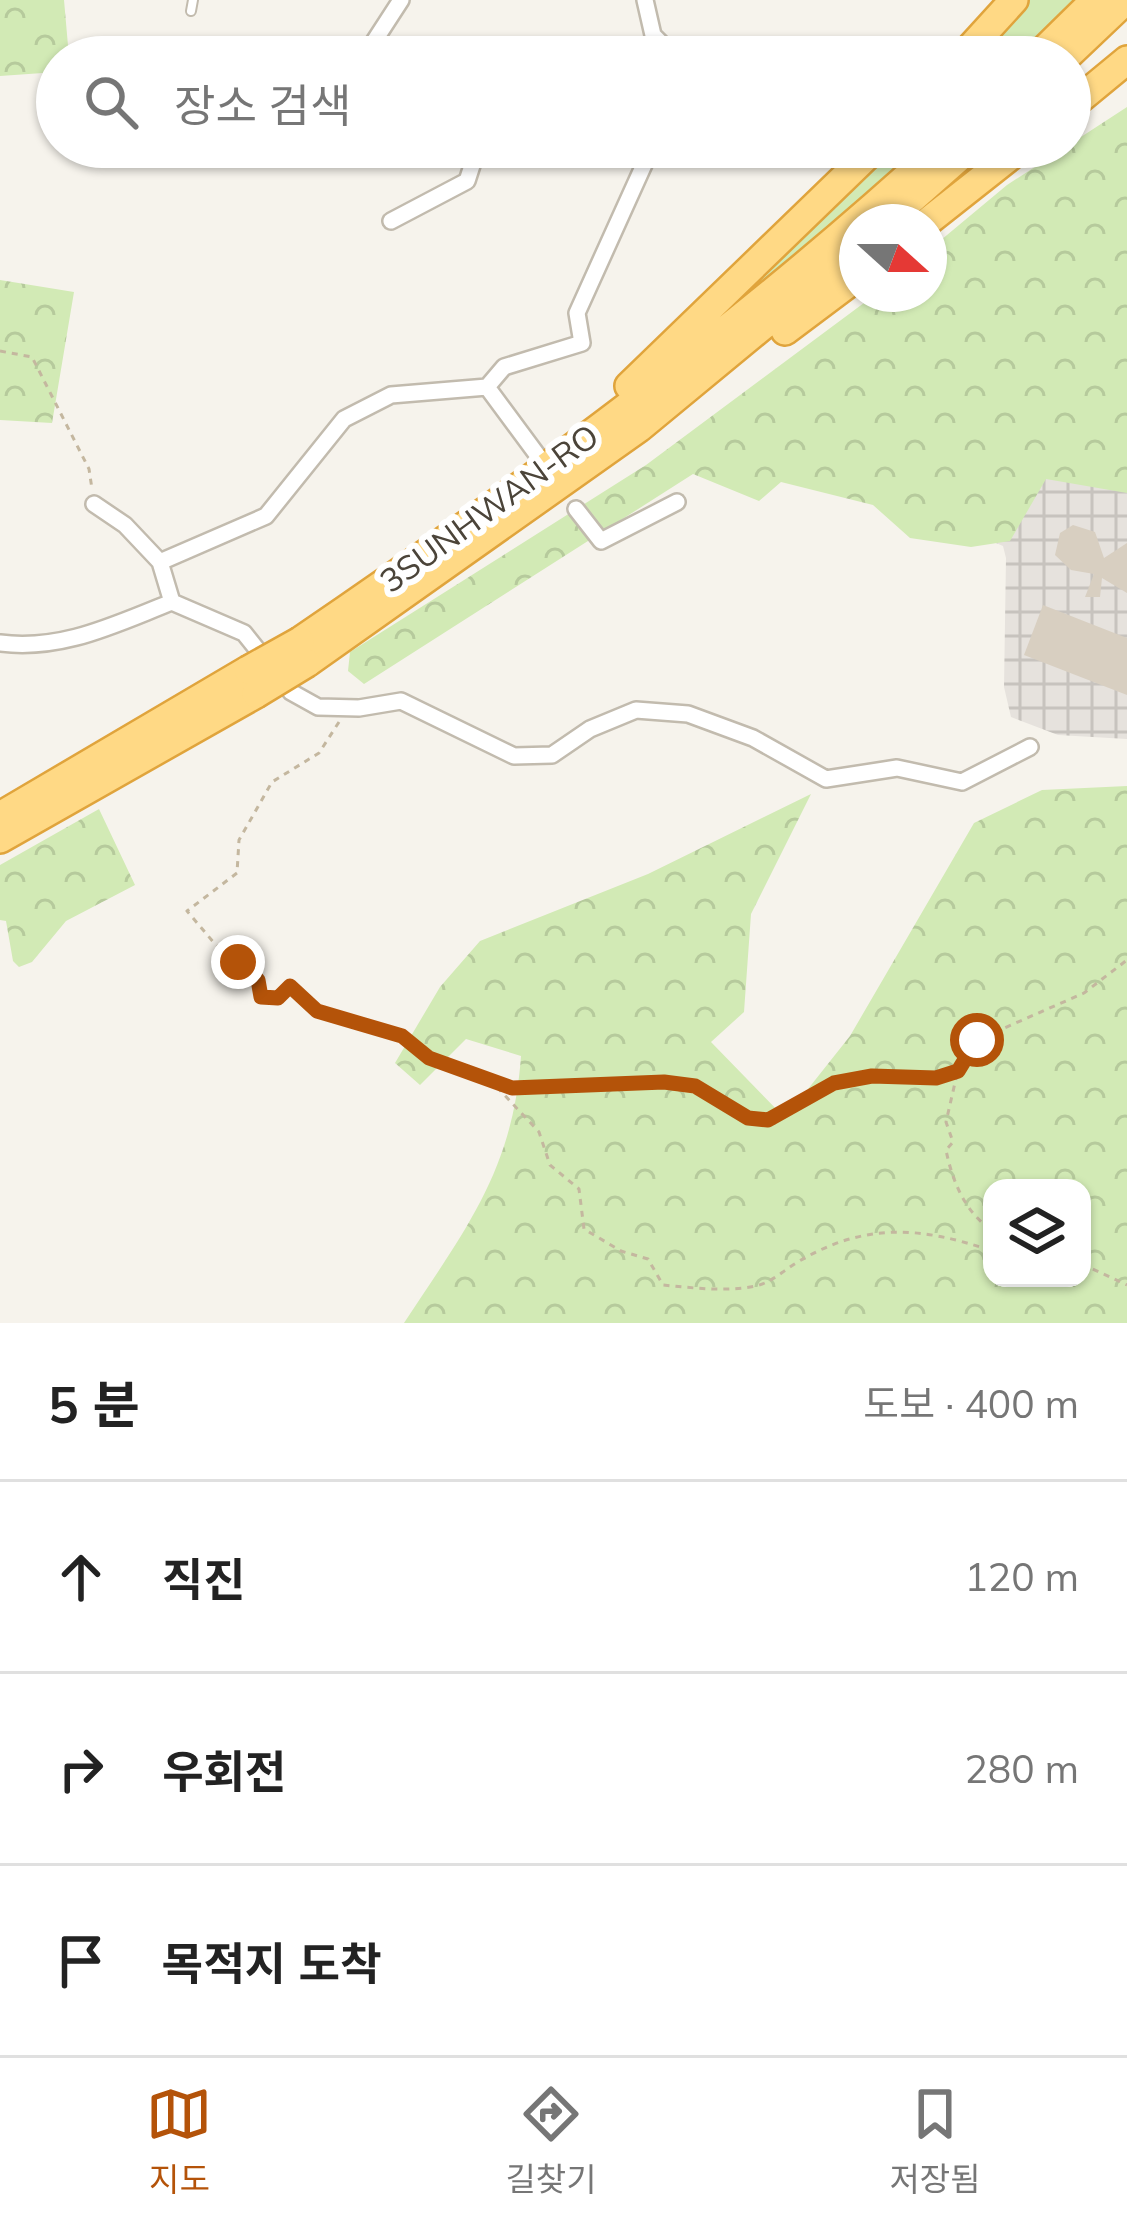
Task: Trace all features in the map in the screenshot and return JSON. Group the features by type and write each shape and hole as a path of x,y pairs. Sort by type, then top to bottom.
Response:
{"highway":[{"path":"981,36 1014,0"},
{"path":"1058,36 1095,0"},
{"path":"1088,36 1126,0"},
{"path":"1091,90 1127,60"},
{"path":"540,467 854,168"},
{"name":"3SUNHWAN-RO","path":"303,652 794,275 916,168"},
{"path":"906,204 946,168"},
{"path":"947,206 995,168"},
{"name":"3SUNHWAN-RO","path":"0,839 472,550 639,428 839,263"},
{"path":"472,550 839,290"},
{"name":"3SUNHWAN-RO","path":"0,816 252,682"}],"street":[{"path":"378,36 401,0"},
{"path":"645,0 654,36"},
{"path":"391,220 467,181 471,168"},
{"path":"160,562 266,516 344,419 391,395 487,387 504,367 582,343 577,313 643,168"},
{"path":"487,387 540,467"},
{"path":"576,509 601,541 677,502"},
{"path":"94,504 125,525 160,562 172,602"},
{"path":"0,643 42,645 77,639 172,602 244,633 291,692 332,710 400,701 514,756 552,755 590,729 636,710 688,714 754,738 826,779 897,768 962,782 1030,747"}],"path":[{"path":"0,351 32,357 89,469 94,504"},
{"path":"332,710 339,724 328,745 272,782 238,840 237,872 187,911 215,944 258,980 261,997 278,998 290,986 317,1011 402,1036 429,1058 496,1085 680,1084 705,1091 748,1118 768,1120 834,1083 872,1076 936,1078 958,1071"},
{"path":"983,1221 963,1202 947,1159 946,1150 953,1142 946,1122 958,1071 977,1040 1084,994 1127,960"},
{"path":"496,1085 539,1132 550,1165 579,1189 584,1229 621,1251 648,1259 663,1285 707,1290 757,1286 843,1240 899,1230 941,1232 983,1248"},
{"path":"1091,1268 1127,1285"}],"shaded area":[{"path":"967,393 1127,401 1127,739 1058,735 1011,717 1004,687 1006,558 1003,546 989,540"}],"green space":[{"path":"0,0 64,0 67,36 36,36 36,73 0,76"},
{"path":"1026,0 1081,0 1046,36 993,36"},
{"path":"1127,107 1127,493 1046,479 1010,541 971,547 910,538 873,505 781,482 759,501 693,474 364,684 348,671 350,652 646,465 852,312 947,312 947,235 1033,168 1091,168 1091,130"},
{"path":"866,168 901,168 858,204 839,204 839,219 687,344"},
{"path":"0,280 74,292 52,423 0,420"},
{"path":"1127,786 1127,1323 404,1323 482,1198 497,1166 516,1097 521,1056 466,1039 420,1085 395,1063 440,987 480,941 648,874 811,794 751,914 744,1012 711,1042 785,1118 850,1036 974,823 1042,790"},
{"path":"99,809 135,885 66,921 32,962 19,967 13,961 6,921 0,920 0,865"}],"building":[{"path":"1073,525 1095,532 1104,558 1127,543 1127,593 1102,578 1100,597 1085,597 1094,574 1071,570 1055,555 1060,533"},
{"path":"1043,605 1127,638 1127,695 1024,655"}],"route":[{"path":"238,962 258,980 261,997 278,998 290,986 317,1011 402,1036 429,1058 496,1085 664,1082 695,1086 748,1118 776,1118 834,1083 872,1076 936,1078 958,1071 977,1040"}]}
